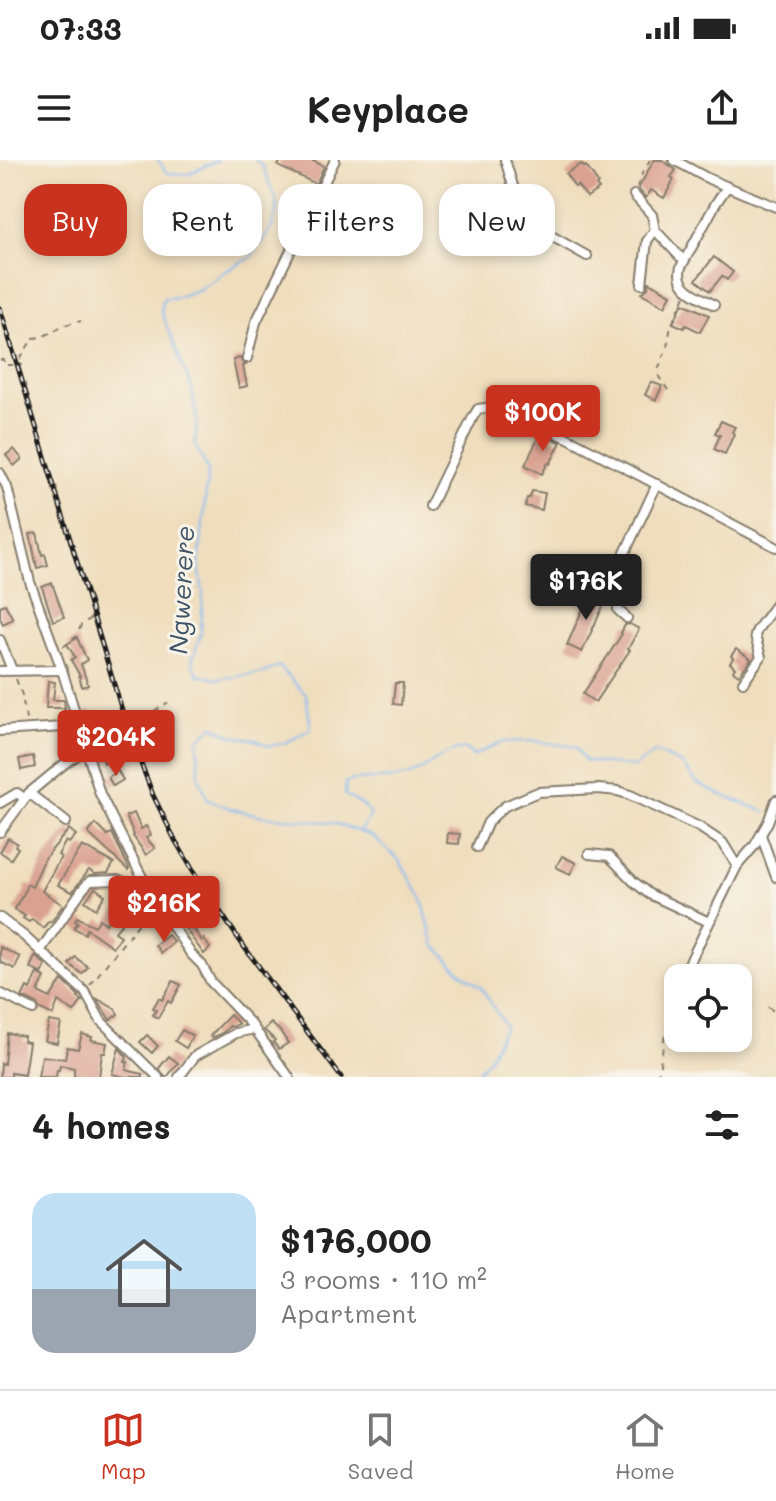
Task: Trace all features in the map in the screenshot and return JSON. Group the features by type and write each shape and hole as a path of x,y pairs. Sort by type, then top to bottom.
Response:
{"street":[{"path":"247,358 256,322 335,160"},
{"path":"505,160 519,205 532,225 587,256"},
{"path":"674,160 776,207"},
{"path":"714,305 688,290 678,278 684,261 727,187"},
{"path":"634,195 652,215 655,230 684,261"},
{"path":"642,284 647,241 655,230"},
{"path":"430,506 478,409 493,407 566,437 776,547"},
{"path":"0,473 7,487 30,582 62,670 100,794 147,887 191,954 202,965 211,982 254,1029 289,1077"},
{"path":"627,618 618,610 624,555 657,484"},
{"path":"743,682 761,657 755,636 757,630 776,604"},
{"path":"0,640 12,670"},
{"path":"0,671 62,670"},
{"path":"0,731 79,726"},
{"path":"0,832 26,795 63,765 86,752"},
{"path":"477,847 488,822 505,806 538,792 598,789 630,795 699,827 723,843 737,866"},
{"path":"0,803 17,793 26,795 66,822"},
{"path":"689,964 737,866 761,835 776,800"},
{"path":"761,835 776,877"},
{"path":"589,854 609,856 649,894 709,922"},
{"path":"40,951 90,881 117,880 147,887"},
{"path":"0,918 85,992 101,1021 158,1077"},
{"path":"0,993 33,1010"},
{"path":"179,1077 195,1056 236,1033 254,1029"}],"path":[{"path":"634,195 650,160"},
{"path":"668,390 658,370 671,326 688,290"},
{"path":"0,360 4,360 4,365 22,365 18,362 33,338 81,321"},
{"path":"56,653 77,636 81,625 94,616"},
{"path":"12,670 19,685 28,729"},
{"path":"86,752 108,744 127,727 168,703"},
{"path":"85,992 157,901"},
{"path":"768,1007 776,1013"},
{"path":"658,1077 664,1039"}],"building":[{"path":"281,160 311,160 324,166 316,184 278,166"},
{"path":"654,160 662,160 676,170 664,198 651,190 646,198 638,189"},
{"path":"581,164 598,183 599,189 587,197 566,174"},
{"path":"714,257 733,272 727,280 722,276 710,291 696,280"},
{"path":"649,282 671,294 665,306 642,293"},
{"path":"683,303 709,315 700,332 673,323"},
{"path":"240,358 246,365 243,366 247,386 239,388 233,360"},
{"path":"651,382 662,386 656,400 645,395"},
{"path":"721,421 735,427 725,454 714,449 720,435 715,433"},
{"path":"540,434 561,442 542,474 525,465"},
{"path":"14,449 22,459 14,466 6,455"},
{"path":"532,491 545,493 542,510 525,506"},
{"path":"37,533 42,555 45,554 48,565 37,568 30,534"},
{"path":"52,583 64,617 53,621 42,587"},
{"path":"590,592 606,600 582,652 567,645"},
{"path":"5,604 13,619 3,624 0,606"},
{"path":"625,625 639,629 630,650 595,702 583,694"},
{"path":"77,638 87,660 81,664 88,685 82,687 71,660 75,657 67,644"},
{"path":"736,649 751,659 739,675 730,663"},
{"path":"48,681 55,682 53,700 64,700 65,708 46,708"},
{"path":"395,683 403,683 401,705 393,704"},
{"path":"91,710 100,736 95,738 85,713"},
{"path":"109,746 114,759 104,763 97,752"},
{"path":"33,756 35,767 21,770 19,759"},
{"path":"118,771 123,780 113,786 108,777"},
{"path":"134,813 141,829 146,826 151,835 146,838 155,848 146,855 133,836 126,816"},
{"path":"96,824 107,835 112,833 128,870 88,833"},
{"path":"69,829 76,835 69,843 66,841 58,855 61,857 42,891 63,905 43,928 32,919 29,922 14,909 27,884 32,887 45,858"},
{"path":"448,833 460,834 459,844 447,843"},
{"path":"8,838 17,843 15,846 18,848 11,859 0,852"},
{"path":"82,846 114,863 108,873 95,874 89,870 72,892 58,885"},
{"path":"562,856 576,863 570,874 556,867"},
{"path":"176,884 181,895 177,897 190,917 187,919 210,948 204,954 180,924 163,892"},
{"path":"95,888 105,895 96,909 85,901"},
{"path":"121,904 131,911 115,932 121,936 113,947 87,929 85,934 74,928 77,917 95,926 100,919 106,924"},
{"path":"168,935 174,942 161,953 155,945"},
{"path":"0,947 20,957 15,969 0,962"},
{"path":"35,956 46,965 42,974 30,968"},
{"path":"75,957 88,967 82,974 69,964"},
{"path":"37,973 45,977 38,992 50,998 62,980 79,996 82,1001 74,1012 58,1001 53,1015 22,997 27,987 30,989"},
{"path":"173,981 181,985 158,1018 153,1015 156,1010 153,1008 159,998 162,1000"},
{"path":"96,998 115,1009 118,1014 110,1020"},
{"path":"230,1015 239,1024 212,1038 210,1036"},
{"path":"49,1021 61,1023 57,1043 45,1041"},
{"path":"271,1023 288,1043 279,1049 273,1042 275,1040 264,1030"},
{"path":"182,1030 193,1036 186,1048 175,1041"},
{"path":"7,1033 24,1036 23,1041 29,1042 24,1075 11,1073 11,1077 0,1077"},
{"path":"82,1034 92,1037 91,1040 107,1043 105,1053 102,1053 99,1077 74,1077 74,1068 60,1065 56,1077 38,1077 42,1056 65,1059 67,1047 78,1049"},
{"path":"147,1035 158,1046 152,1053 140,1042"},
{"path":"119,1048 127,1057 126,1070 143,1074 143,1077 112,1074"},
{"path":"169,1056 178,1063 165,1077 159,1068"}],"waterway":[{"name":"Ngwerere","path":"158,160 167,173 189,174 218,160"},
{"name":"Ngwerere","path":"255,160 262,165 276,200 277,209 271,229 250,258 200,289 162,301 161,312 192,389 197,421 195,445 208,470 199,565 203,593 201,633 192,661 198,675 217,679 263,673 279,666 306,695 311,729 285,743 269,746 233,736 213,726 198,740 199,778 208,800 264,816 334,823 372,836 399,860 421,896 434,944 459,971 481,987 505,1026 489,1058 474,1077"},
{"path":"360,830 371,815 361,804 345,795 346,782 407,776 452,752 466,749 473,756 501,742 534,741 576,747 585,761 634,767 656,752 682,764 697,783 766,812"}],"railway":[{"path":"0,308 127,727 153,795 201,884 341,1077"}]}
